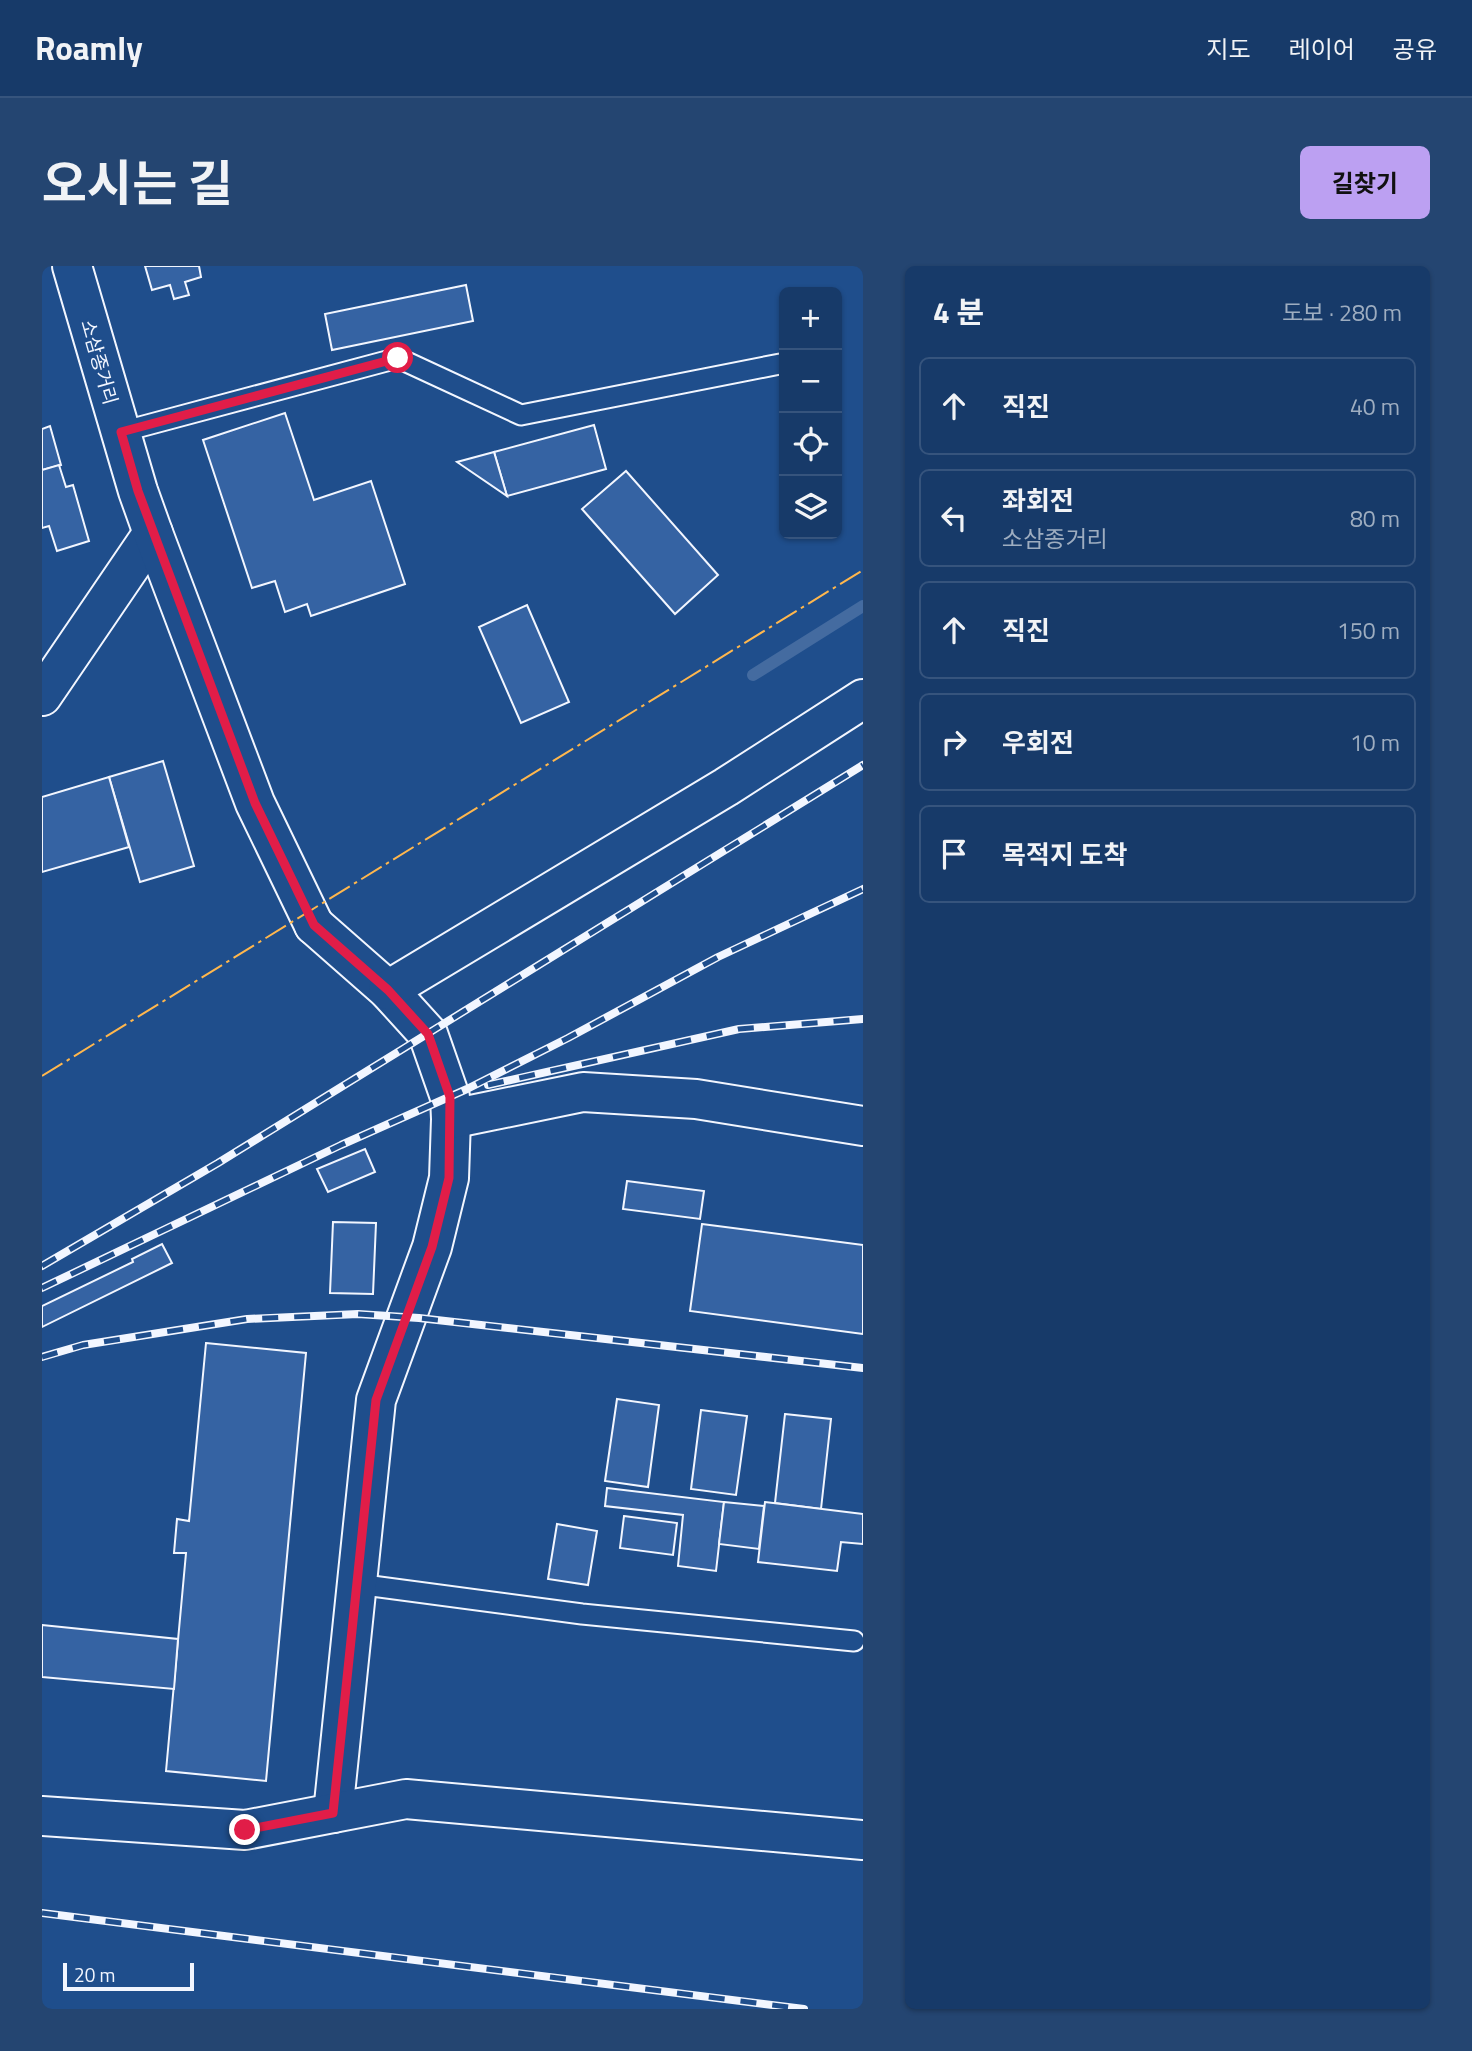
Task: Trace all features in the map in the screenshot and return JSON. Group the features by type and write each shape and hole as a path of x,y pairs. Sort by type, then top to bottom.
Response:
{"street":[{"name":"소삼종거리","path":"72,266 153,533 255,803 314,925 388,990"},
{"path":"42,696 153,533"},
{"path":"333,1813 376,1400 432,1247 449,1178 450,1097 428,1034 388,990 726,788 863,699"},
{"path":"451,1119 583,1092 696,1099 863,1126"},
{"path":"42,1816 245,1830 406,1798 863,1840"}],"lane":[{"path":"121,432 398,358 521,415 779,364"},
{"path":"357,1584 582,1614 854,1641"}],"building":[{"path":"145,266 199,266 201,277 185,282 189,295 174,299 170,285 152,290"},
{"path":"466,285 473,321 332,350 325,314"},
{"path":"285,413 314,500 371,481 405,584 311,616 307,604 285,612 275,581 252,588 203,440"},
{"path":"594,425 606,469 507,496 494,452"},
{"path":"50,426 61,465 42,470 42,429"},
{"path":"494,452 507,496 457,462"},
{"path":"59,465 66,487 73,485 89,541 57,551 49,526 42,528 42,470"},
{"path":"626,471 718,575 675,614 582,509"},
{"path":"527,605 569,702 521,723 479,627"},
{"path":"163,761 194,866 140,882 109,777"},
{"path":"109,777 129,847 42,872 42,797"},
{"path":"365,1149 375,1172 328,1192 317,1169"},
{"path":"627,1181 704,1191 700,1219 623,1209"},
{"path":"333,1222 376,1223 373,1294 330,1293"},
{"path":"702,1224 863,1245 863,1334 690,1311"},
{"path":"162,1244 172,1263 42,1327 42,1306 133,1262 132,1259"},
{"path":"206,1343 306,1353 266,1781 166,1771 186,1553 174,1553 177,1519 189,1521"},
{"path":"617,1399 659,1405 648,1487 605,1481"},
{"path":"701,1410 747,1416 736,1495 691,1489"},
{"path":"785,1414 831,1419 821,1509 775,1503"},
{"path":"607,1488 724,1502 716,1571 678,1566 683,1515 605,1506"},
{"path":"724,1502 764,1506 759,1549 719,1544"},
{"path":"765,1502 863,1514 863,1544 841,1542 837,1571 758,1562"},
{"path":"624,1516 677,1523 673,1555 620,1548"},
{"path":"557,1524 597,1531 588,1585 548,1579"},
{"path":"42,1625 178,1639 174,1689 42,1677"}],"waterway":[{"path":"753,675 863,606"}],"railway":[{"path":"42,1266 218,1163 863,765"},
{"path":"42,1288 341,1145 467,1089 718,957 863,889"},
{"path":"488,1085 739,1029 863,1019"},
{"path":"42,1357 83,1345 247,1319 358,1314 419,1318 863,1368"},
{"path":"42,1913 804,2009"}],"power":[{"path":"42,1076 863,570"}],"route":[{"path":"245,1830 333,1813 376,1400 432,1247 449,1178 450,1097 428,1034 388,990 314,925 255,803 138,491 121,432 398,358"}]}
